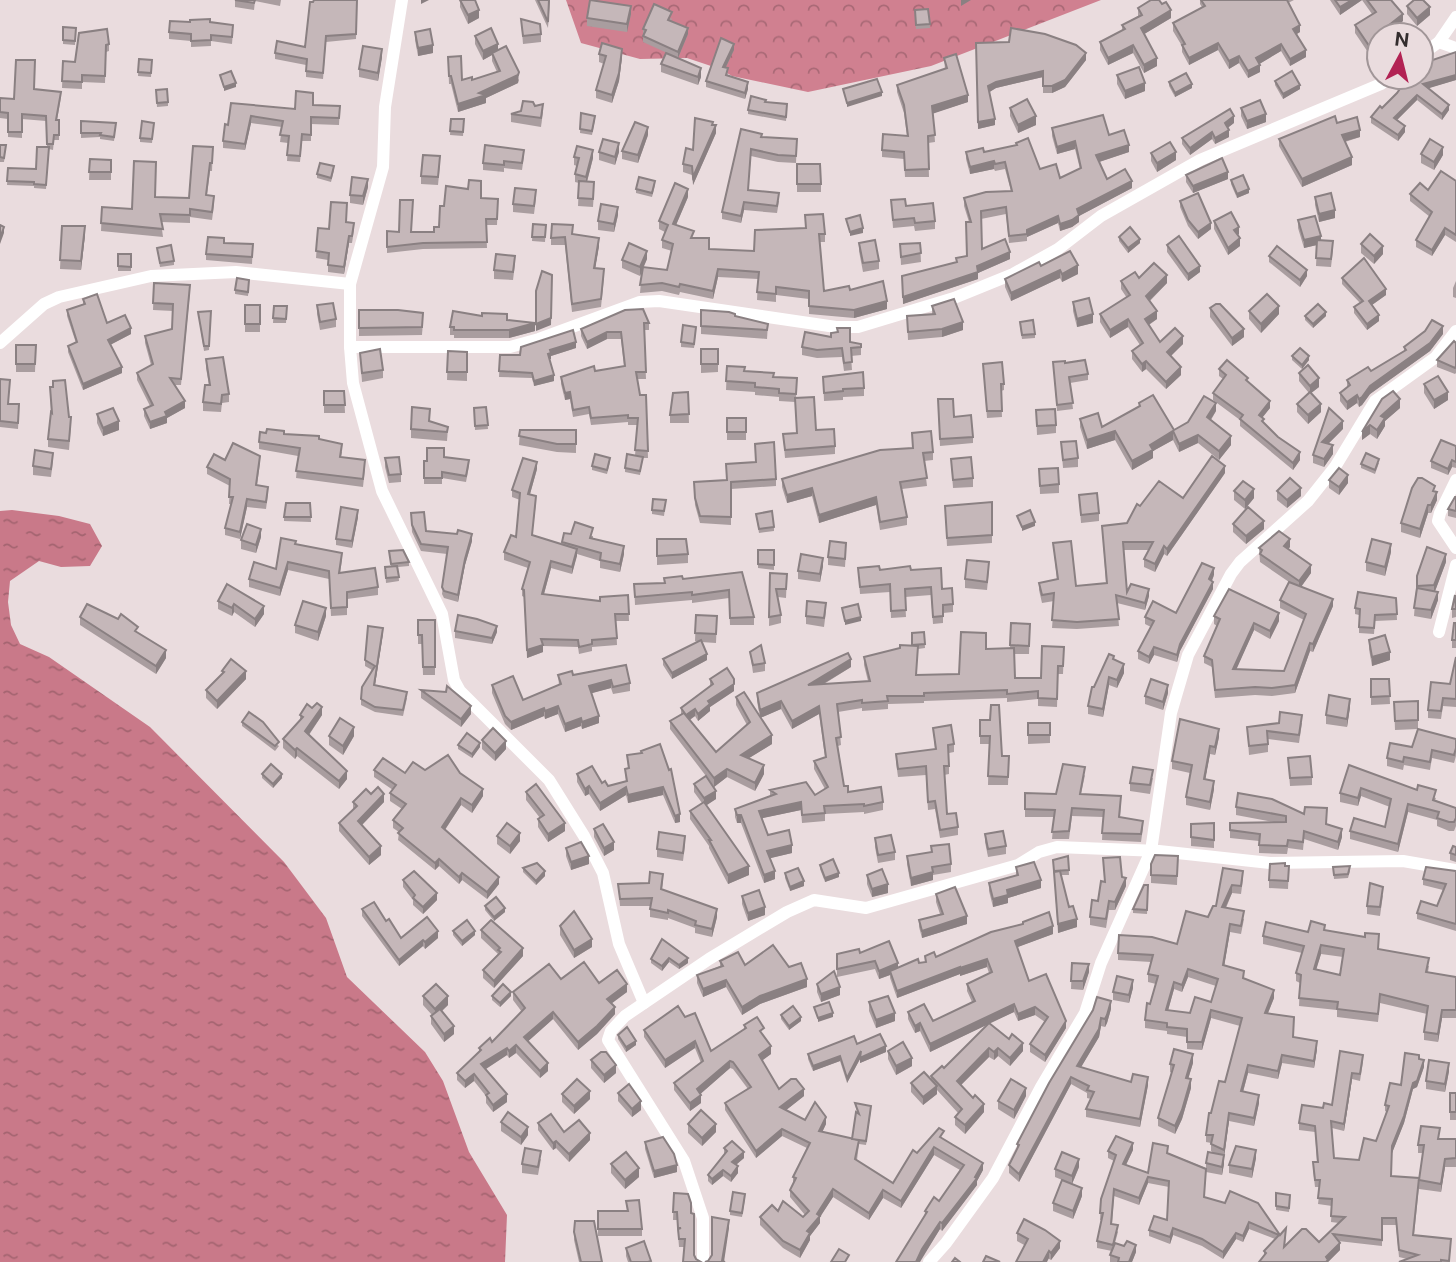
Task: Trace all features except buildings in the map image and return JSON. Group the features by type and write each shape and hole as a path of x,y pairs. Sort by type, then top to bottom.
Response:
{"street":[{"path":"402,0 385,107 383,167 350,284 349,347 353,383 382,491 442,614 454,680 460,691 549,780 573,816 603,873 619,944 644,1003"},
{"path":"1435,45 1456,17"},
{"path":"1439,42 1456,48"},
{"path":"349,347 510,346 539,339 640,302 659,301 836,327 858,327 954,298 1013,274 1058,249 1101,216 1200,160 1365,91"},
{"path":"0,343 44,304 59,297 151,276 236,272 350,284"},
{"path":"929,1262 993,1178 1041,1087 1085,1013 1101,963 1151,851 1171,713 1194,640 1231,574 1240,562 1308,501 1335,467 1375,401 1436,357 1456,331"},
{"path":"1456,480 1438,521 1456,548"},
{"path":"1439,632 1456,565"},
{"path":"703,1262 703,1218 684,1161 608,1040 611,1031 625,1016 709,959 787,912 814,900 866,908 1007,868 1039,852 1057,847 1151,851 1270,863 1403,861 1456,870"}],"green space":[{"path":"566,0 1101,0 931,66 808,92 732,76 687,58 640,59 581,43"}],"water":[{"path":"0,511 59,516 90,524 102,546 90,566 61,567 39,561 10,581 8,602 11,625 20,644 49,657 150,727 284,862 326,918 347,977 425,1052 443,1081 469,1152 507,1215 505,1262 0,1262"}]}
